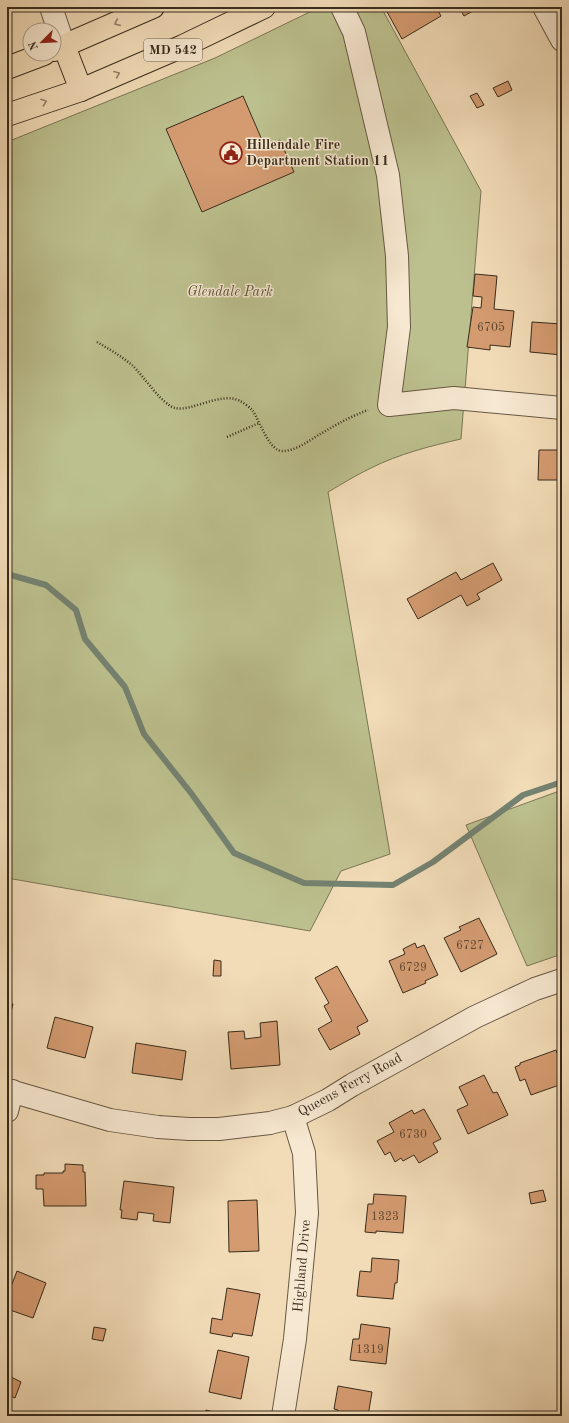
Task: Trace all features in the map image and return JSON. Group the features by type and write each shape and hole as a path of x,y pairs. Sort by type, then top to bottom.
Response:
{"main road":[{"path":"62,47 153,7"},
{"name":"MD 542","path":"7,115 81,90 183,46 264,7"},
{"path":"62,54 81,90"},
{"path":"7,68 23,62"}],"street":[{"path":"51,7 54,22"},
{"path":"342,7 354,32 388,175 396,256 399,327 389,405 454,398 562,408"},
{"path":"544,7 562,40"},
{"name":"Queens Ferry Road","path":"9,1098 110,1120 173,1128 219,1129 270,1123 293,1117 328,1100 352,1085 475,1017 535,989 562,980"},
{"name":"Highland Drive","path":"283,1416 295,1339 307,1213 304,1153 293,1117"}],"path":[{"path":"97,342 117,353 134,366 165,402 174,408 195,405 210,400 239,400 252,410 272,445 278,450 284,451 299,446 357,414 383,405 389,405"},
{"path":"228,437 259,424"}],"green space":[{"name":"Glendale Park","path":"320,7 381,7 481,191 461,439 426,448 382,463 328,492 390,854 341,871 310,931 7,878 7,142 215,58"},
{"path":"562,790 562,954 527,966 466,825"}],"building":[{"path":"392,7 436,7 441,16 402,39 386,10"},
{"path":"459,7 480,7 464,16"},
{"path":"508,81 512,90 498,97 493,88"},
{"path":"477,93 484,105 477,108 470,96"},
{"name":"Hillendale Fire Department Station 11","path":"243,96 265,147 280,140 294,172 202,212 166,129"},
{"path":"475,274 497,276 494,309 514,311 510,347 490,345 490,350 467,347 473,307 481,308 482,297 473,296"},
{"path":"532,322 562,324 562,355 530,352"},
{"path":"539,450 562,450 562,480 538,480"},
{"path":"493,563 502,580 477,594 480,599 467,606 461,595 418,619 407,599 456,572 461,580"},
{"path":"479,918 497,954 461,972 444,938 461,930 459,927"},
{"path":"415,943 417,948 424,945 438,975 425,981 426,983 403,993 389,961 405,954 403,949"},
{"path":"214,960 221,961 221,976 213,976"},
{"path":"337,966 368,1021 357,1027 360,1034 330,1050 318,1029 332,1021 324,1006 329,1003 315,978"},
{"path":"7,1003 13,1004 7,1027"},
{"path":"55,1017 93,1027 85,1058 47,1048"},
{"path":"277,1021 280,1065 231,1069 228,1032 244,1031 245,1039 261,1037 260,1023"},
{"path":"136,1043 186,1051 182,1080 132,1073"},
{"path":"556,1050 557,1053 562,1051 562,1061 559,1062 562,1070 562,1084 531,1095 525,1079 520,1081 515,1067 520,1065 520,1063"},
{"path":"484,1075 493,1093 497,1092 508,1115 468,1134 457,1110 468,1105 459,1087"},
{"path":"424,1109 441,1139 433,1143 438,1152 419,1163 414,1155 403,1161 401,1158 395,1162 390,1152 385,1155 377,1141 394,1132 389,1123 412,1110 414,1114"},
{"path":"65,1164 83,1165 83,1172 85,1172 86,1206 44,1206 43,1189 36,1189 36,1175 44,1175 44,1173 63,1173 63,1171 65,1171"},
{"path":"124,1181 174,1187 170,1223 153,1221 154,1214 138,1212 137,1220 121,1218 122,1210 120,1210"},
{"path":"543,1190 546,1201 531,1204 529,1193"},
{"path":"374,1194 406,1196 403,1233 376,1231 376,1233 365,1232 368,1204 373,1204"},
{"path":"257,1200 259,1251 229,1252 228,1201"},
{"path":"372,1258 399,1260 397,1283 395,1283 393,1299 357,1296 360,1271 371,1272"},
{"path":"17,1271 46,1283 33,1318 7,1309 7,1297"},
{"path":"227,1288 260,1294 252,1336 233,1333 232,1337 210,1333 212,1318 222,1320"},
{"path":"361,1324 390,1328 386,1364 350,1360 353,1339 359,1339"},
{"path":"94,1327 106,1329 103,1341 92,1339"},
{"path":"218,1350 249,1357 241,1399 209,1392"},
{"path":"7,1371 10,1372 9,1376 21,1382 15,1398 7,1394"},
{"path":"338,1386 372,1392 368,1416 337,1416 338,1410 334,1409"},
{"path":"206,1410 229,1416 204,1416"}],"waterway":[{"path":"7,574 46,585 76,610 85,639 125,687 144,734 191,793 234,853 304,883 393,885 433,862 523,795 562,782"}],"place":[{"name":"Hillendale Fire Department Station 11","path":"231,153"}]}
